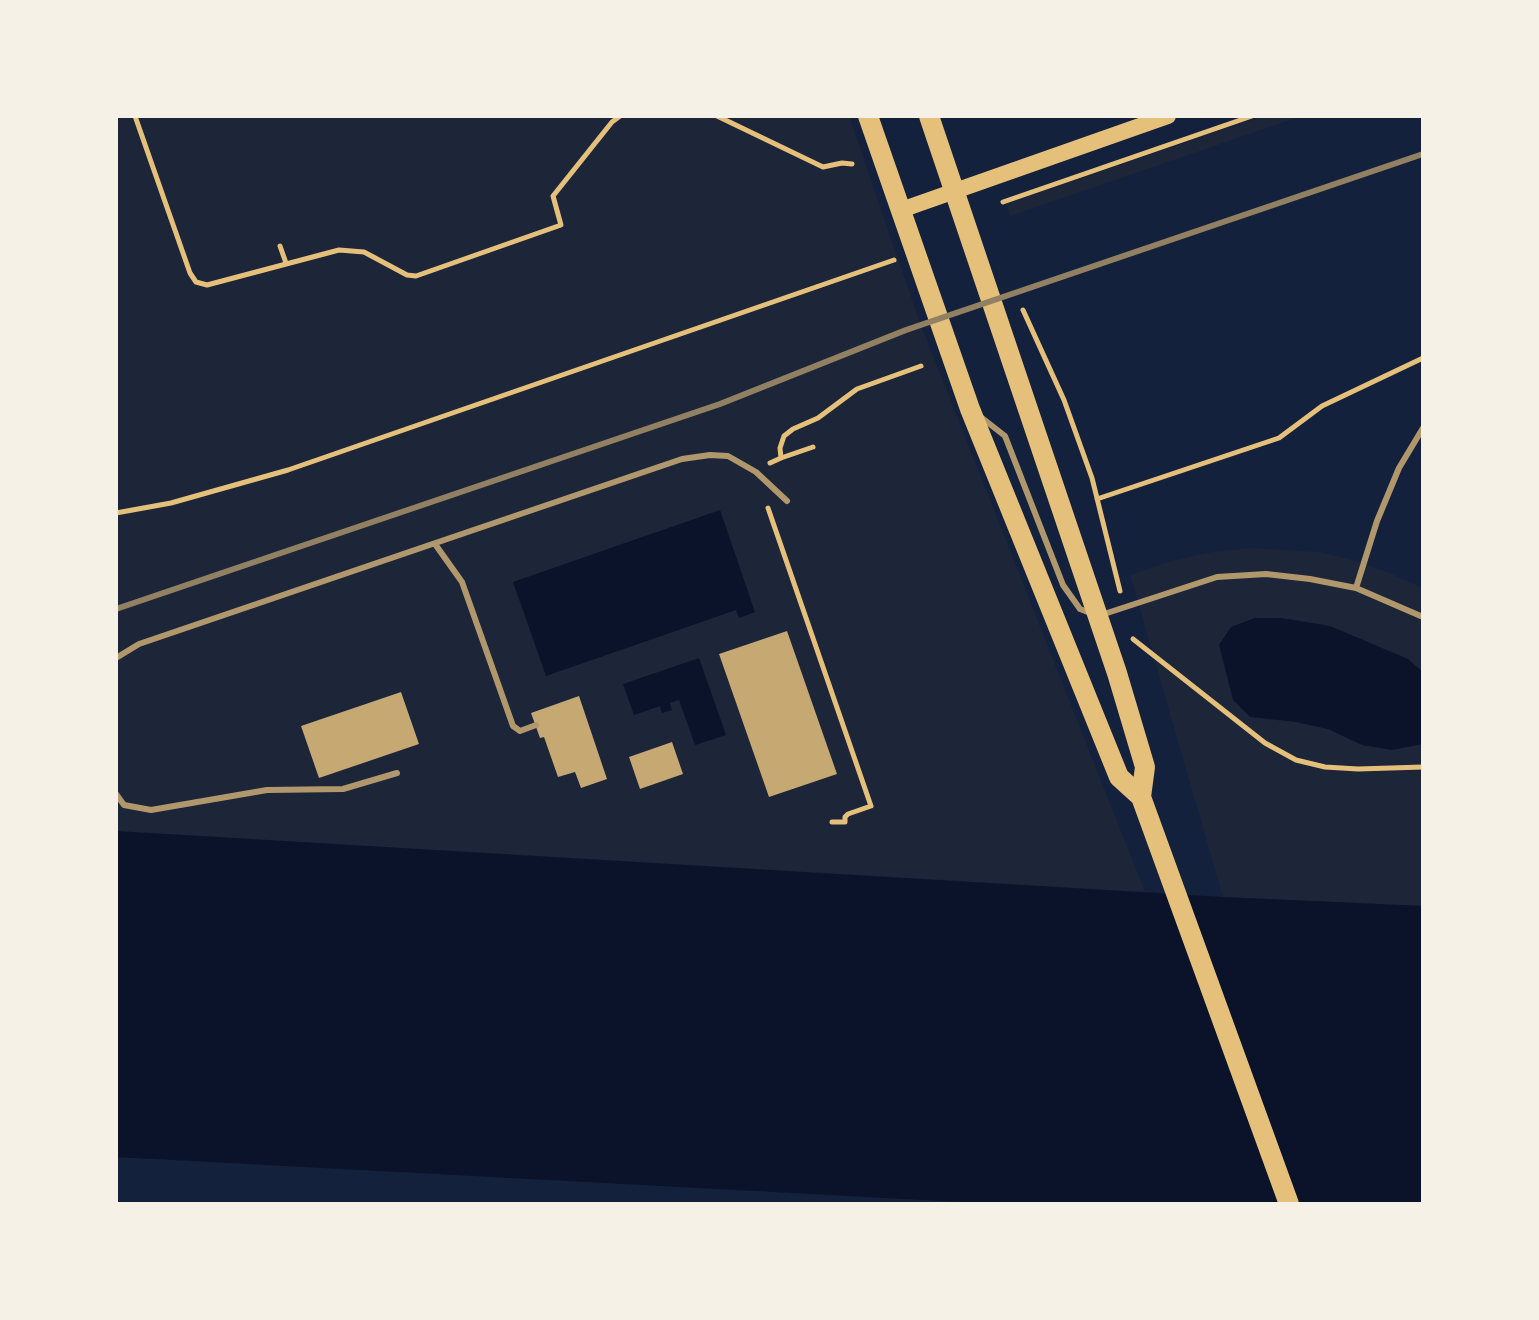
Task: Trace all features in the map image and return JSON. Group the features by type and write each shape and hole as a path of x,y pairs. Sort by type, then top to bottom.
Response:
{"main road":[{"path":"868,116 970,409 1119,777 1143,802"},
{"path":"929,116 1098,616 1145,767 1143,802 1289,1204"},
{"path":"901,210 1168,116"}],"lane":[{"path":"970,409 1005,436 1063,585 1080,609 1098,616 1217,577 1266,574 1356,588 1423,617"},
{"path":"1356,588 1377,521 1399,468 1423,428"},
{"path":"116,658 139,644 682,459 728,456 756,472 787,501"},
{"path":"435,544 462,582 513,726 520,731 536,725"},
{"path":"116,794 124,805 151,810 267,790 343,789 397,773"}],"path":[{"path":"135,116 190,273 196,282 207,285 339,250 364,252 407,275 416,276 561,225 553,196 620,116"},
{"path":"717,116 823,167 852,164"},
{"path":"1003,202 1252,116"},
{"path":"280,246 286,263"},
{"path":"116,513 171,503 288,470 916,253"},
{"path":"1021,307 1064,400 1097,499 1133,641 1265,743 1296,760 1325,767 1423,767"},
{"path":"1097,499 1279,438 1322,406 1423,358"},
{"path":"781,458 784,436 793,429 818,418 857,389 921,366"},
{"path":"813,447 781,458 756,472 871,806 848,814 845,822 832,822"}],"shaded area":[{"path":"116,116 849,116 920,323 1145,892 116,831"},
{"path":"1263,116 1302,116 1010,216 1006,204"},
{"path":"720,510 755,612 739,618 736,610 546,676 513,582"},
{"path":"1252,548 1320,552 1387,572 1423,588 1423,906 1223,897 1130,575 1171,561"},
{"path":"1255,618 1281,618 1330,626 1408,659 1423,672 1423,744 1392,750 1362,745 1328,729 1250,717 1233,700 1219,645 1231,627"},
{"path":"699,658 726,735 695,745 679,700 670,703 672,710 662,713 660,706 634,715 623,684"},
{"path":"116,831 1223,897 1423,906 1423,1204 998,1204 116,1157"}],"building":[{"path":"787,631 837,774 769,797 719,654"},
{"path":"401,692 419,744 319,778 301,726"},
{"path":"579,696 607,779 581,788 575,772 558,777 544,737 540,738 531,713"},
{"path":"672,742 683,774 640,789 629,757"}],"railway":[{"path":"116,609 720,404 906,330 1423,154"}]}
